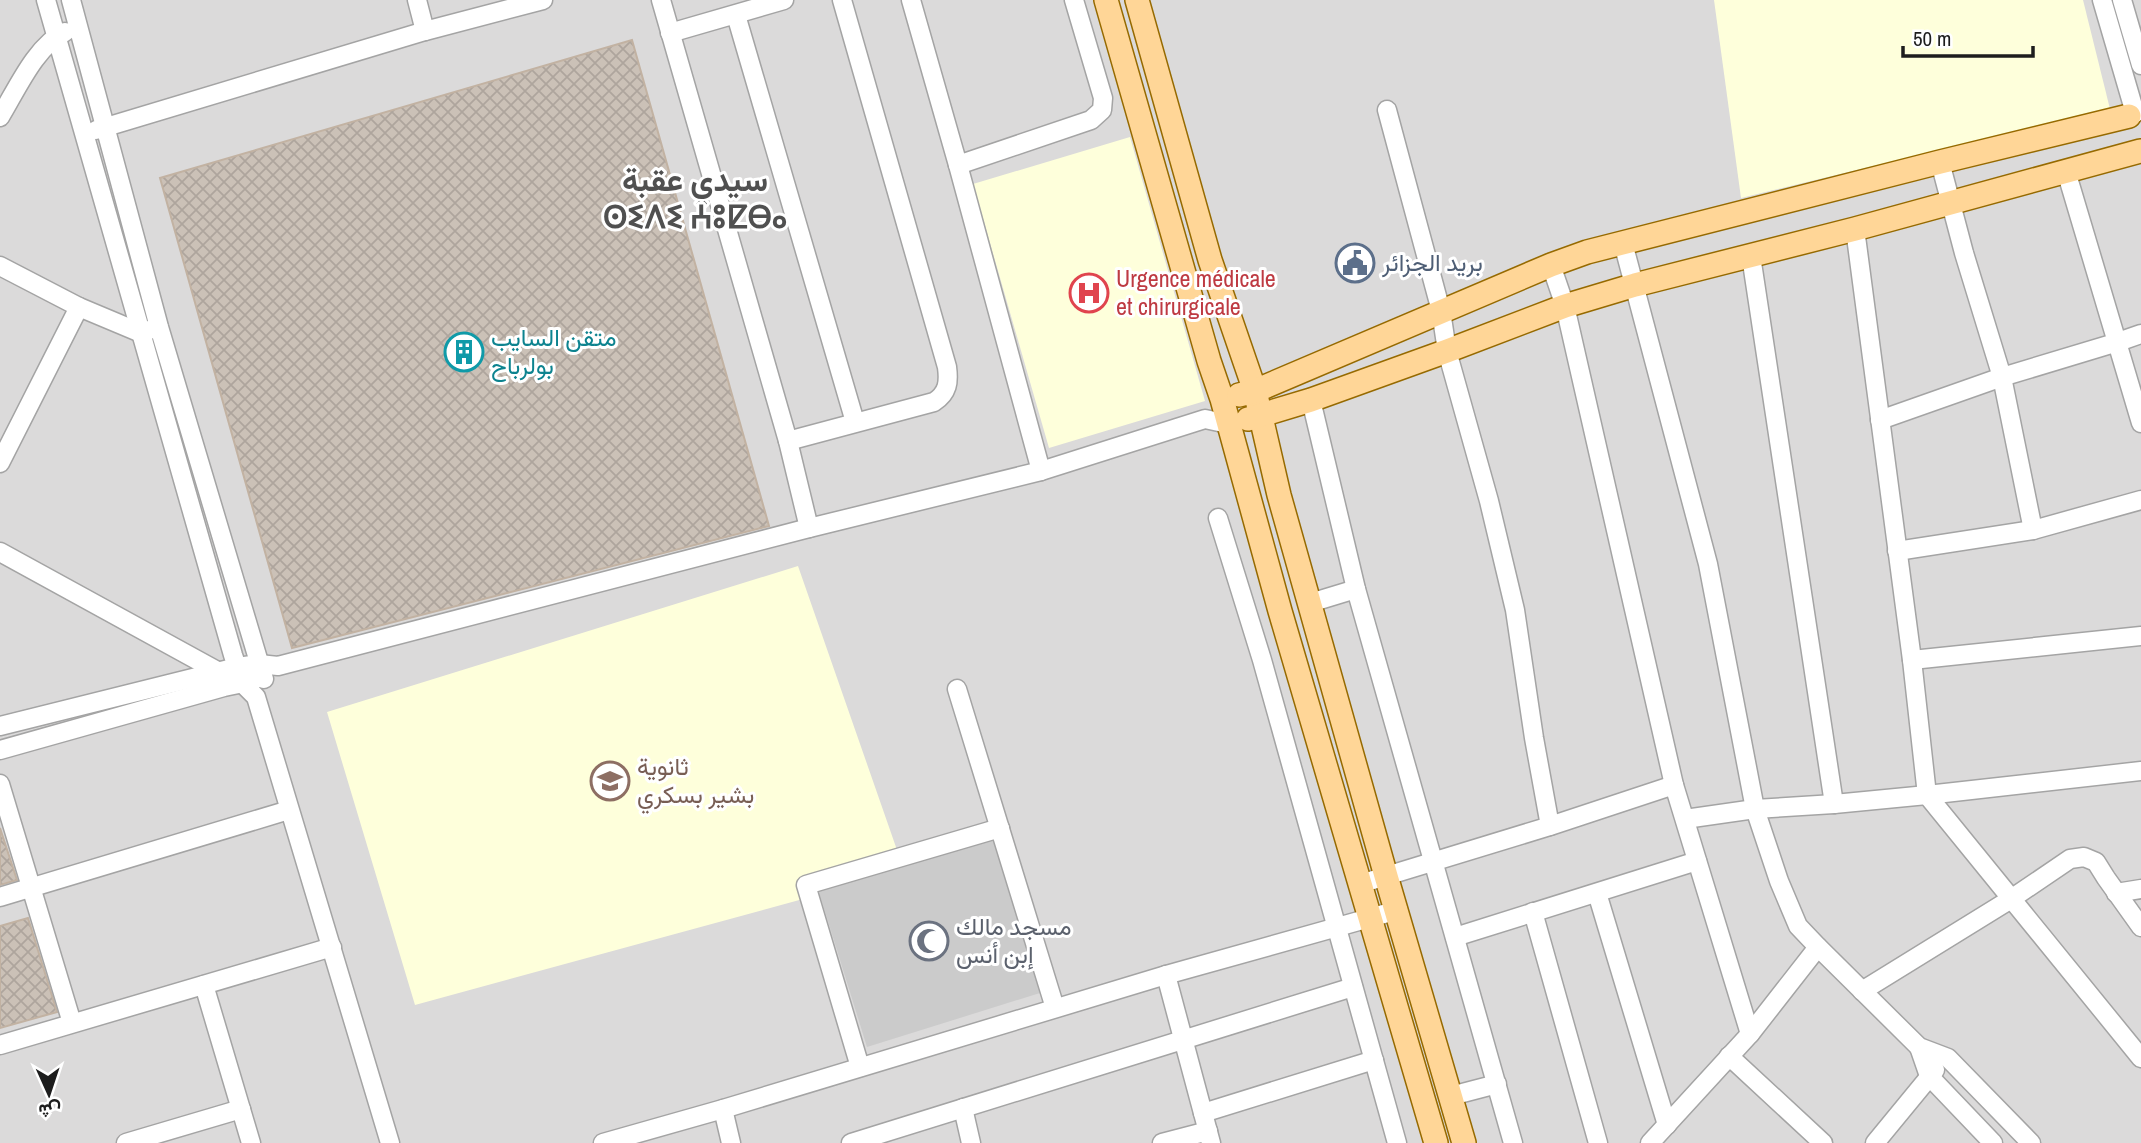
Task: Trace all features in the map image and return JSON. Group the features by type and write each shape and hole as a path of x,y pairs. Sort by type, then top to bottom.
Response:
{"main road":[{"path":"1106,0 1436,1143"},
{"path":"1137,0 1210,260 1255,391 1279,495 1464,1143"},
{"path":"1222,399 1255,391 1551,265 1623,243 2135,113"},
{"path":"2135,113 2126,130 2128,139 2140,151"},
{"path":"1228,424 1311,400 1565,306 1635,285 1855,229 2140,151"},
{"path":"1183,270 1210,260"}],"street":[{"path":"46,0 240,675 256,697 390,1143"},
{"path":"71,0 159,327 261,672 256,697"},
{"path":"416,0 425,31"},
{"path":"86,134 425,31 543,0"},
{"path":"660,0 788,441 809,528"},
{"path":"670,33 784,0"},
{"path":"788,441 934,402 942,397 949,380 842,0"},
{"path":"911,0 1041,471"},
{"path":"958,165 1091,120 1102,110 1103,98 1074,0"},
{"path":"2102,0 2135,113"},
{"path":"2122,0 2141,65"},
{"path":"736,15 855,422"},
{"path":"0,117 36,58 57,36 79,26"},
{"path":"1387,110 1441,311 1447,351 1489,501 1515,610 1550,826"},
{"path":"1940,162 2002,377 2033,530"},
{"path":"2066,172 2141,423"},
{"path":"1855,229 1912,660 1927,795 2141,1058"},
{"path":"1623,243 1708,564 1755,809 1779,881 1798,926 1919,1047 1948,1058 2031,1143"},
{"path":"1751,256 1833,804"},
{"path":"1551,265 1565,306 1674,785 1750,1034"},
{"path":"0,266 79,307 141,333 159,327"},
{"path":"0,463 79,307"},
{"path":"1880,420 2002,377 2141,334"},
{"path":"1205,419 1222,399"},
{"path":"1311,400 1356,589 1513,1143"},
{"path":"0,750 240,675 261,672 809,528 1041,471 1205,419 1228,424"},
{"path":"1897,551 2033,530 2141,500"},
{"path":"1218,518 1262,660 1397,1143"},
{"path":"0,552 219,672 240,675"},
{"path":"1310,603 1356,589"},
{"path":"1912,660 2141,636"},
{"path":"1262,660 1292,651"},
{"path":"0,726 219,672"},
{"path":"957,690 1055,1008"},
{"path":"1685,819 1755,809 1927,795 2141,771"},
{"path":"0,784 72,1023"},
{"path":"1360,884 1674,785"},
{"path":"0,897 289,810"},
{"path":"860,1067 806,885 1000,828"},
{"path":"1862,991 2011,899 2070,859 2084,857 2096,862 2141,926"},
{"path":"1455,937 1698,862"},
{"path":"2116,893 2141,889"},
{"path":"1597,893 1667,1125"},
{"path":"603,1143 1166,975 1398,910"},
{"path":"1533,912 1598,1143"},
{"path":"0,1045 331,947"},
{"path":"1650,1143 1750,1034 1818,947"},
{"path":"1162,1143 1210,1137 1166,975"},
{"path":"204,985 251,1143"},
{"path":"851,1143 1353,987"},
{"path":"1919,1047 1928,1076 1993,1143"},
{"path":"1730,1056 1823,1143"},
{"path":"1875,1143 1928,1076 1948,1058"},
{"path":"1203,1113 1374,1060"},
{"path":"1451,1096 1497,1084"},
{"path":"963,1108 971,1143"},
{"path":"126,1143 241,1109"},
{"path":"723,1109 731,1143"}],"shaded area":[{"path":"0,0 2141,0 2141,1143 0,1143"},
{"path":"1714,0 2083,0 2110,109 1741,198"},
{"name":"Urgence médicale et chirurgicale","path":"1130,137 1205,401 1049,448 973,184"},
{"name":"ثانوية بشير بسكري","path":"798,566 897,850 798,879 803,899 415,1005 327,712"},
{"name":"مسجد مالك إبن أنس","path":"992,836 1040,993 867,1047 818,889"}],"building":[{"name":"متقن السايب بولرباح","path":"632,40 769,526 292,648 160,178"},
{"path":"0,828 17,880 0,885"},
{"path":"28,918 57,1012 0,1028 0,926"}],"place":[{"name":"بريد الجزائر","path":"1355,263"},
{"name":"Urgence médicale et chirurgicale","path":"1089,293"},
{"name":"متقن السايب بولرباح","path":"464,352"},
{"name":"ثانوية بشير بسكري","path":"610,781"},
{"name":"مسجد مالك إبن أنس","path":"929,941"}],"district":[{"name":"سيدي عقبة ⵙⵉⴷⵉ ⵄⵓⵇⴱⴰ","path":"695,198"}]}
